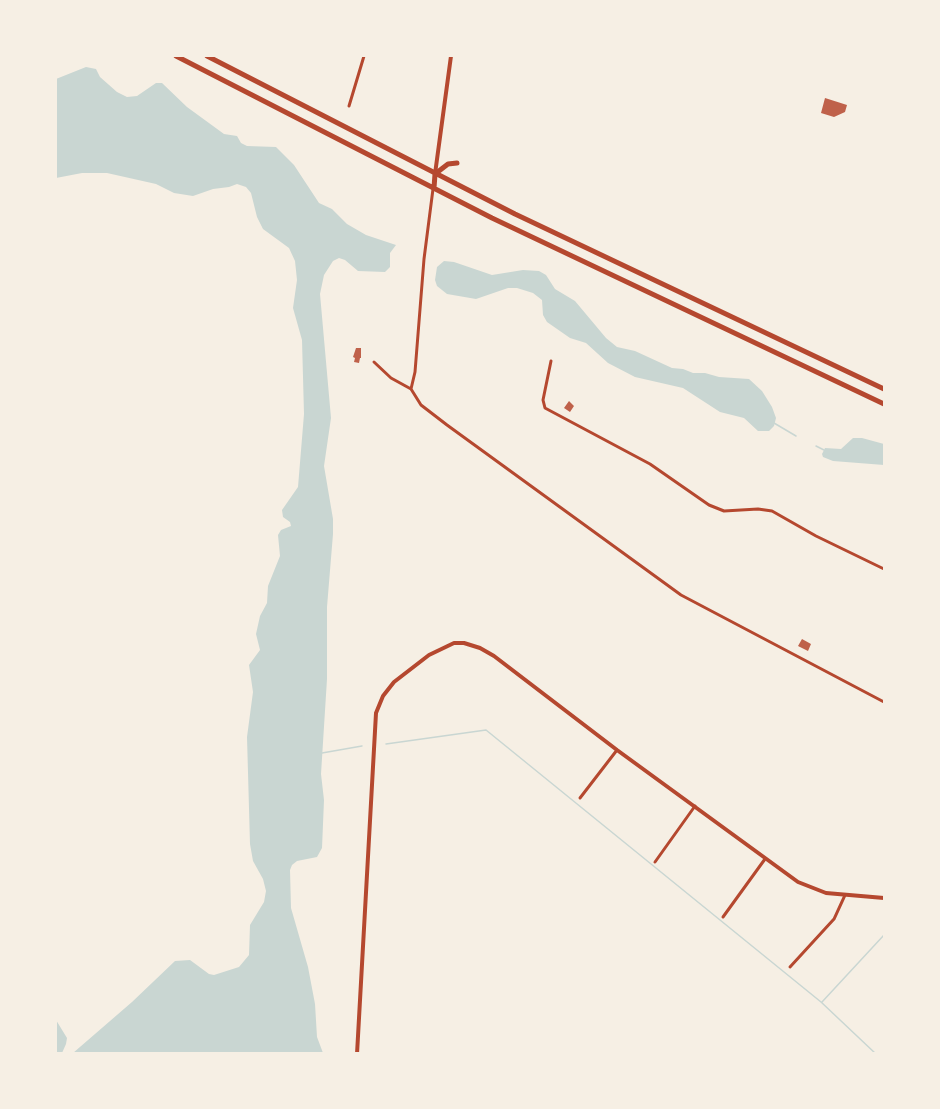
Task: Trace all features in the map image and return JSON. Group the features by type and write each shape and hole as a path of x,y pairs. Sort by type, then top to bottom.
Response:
{"main road":[{"path":"176,56 501,222 885,404"},
{"path":"207,56 515,214 885,389"},
{"path":"434,188 435,174 448,164 457,163"}],"street":[{"path":"349,106 364,56"},
{"path":"435,174 451,56"},
{"path":"411,389 415,372 424,259 434,188"},
{"path":"551,361 543,400 545,408 650,464 709,506 724,511 758,509 772,511 816,536 885,569"},
{"path":"374,362 391,378 411,389 421,405 431,413 681,595 885,702"},
{"path":"357,1053 374,723 379,704 388,689 429,655 453,643 464,643 495,656 617,750 765,859 807,887 826,893 885,898"},
{"path":"580,798 617,750"},
{"path":"655,862 695,806"},
{"path":"723,917 765,859"},
{"path":"790,967 834,919 844,895"}],"shaded area":[{"path":"86,67 96,69 100,77 117,92 127,97 137,96 156,83 162,83 187,107 224,134 237,136 241,143 247,146 276,147 294,165 319,203 332,209 347,224 366,235 396,245 390,253 390,267 385,272 358,271 345,260 339,258 333,261 324,275 320,294 331,418 324,466 333,519 327,607 327,679 321,774 324,800 322,848 317,857 297,861 290,870 291,908 308,967 315,1004 317,1037 323,1053 73,1053 175,961 190,960 209,974 214,975 239,967 249,955 250,925 264,902 266,891 263,879 253,861 250,844 247,737 253,692 249,665 260,650 256,634 260,616 267,603 268,586 280,556 278,535 281,530 291,526 290,522 283,517 282,510 298,487 304,414 302,340 293,308 297,280 295,261 289,248 263,229 257,217 251,193 246,187 237,184 193,196 174,193 156,184 107,173 82,173 56,178 56,79"},
{"path":"444,261 454,262 492,275 523,270 539,271 546,275 555,289 575,301 606,338 617,347 635,351 672,368 719,377 749,379 762,391 772,407 776,418 774,426 769,431 758,431 744,418 720,412 683,388 635,377 608,363 586,343 570,338 547,322 543,315 542,300 533,293 508,288 476,299 447,294 437,286 435,280 437,267"},
{"path":"853,438 884,444 884,465 833,461 823,457 825,448 841,449"},
{"path":"56,1020 67,1038 62,1053 56,1053"}],"building":[{"path":"825,98 847,105 845,112 834,117 821,113"},
{"path":"356,348 361,348 359,363 354,362 353,357"},
{"path":"569,401 574,406 570,412 564,408"},
{"path":"802,639 811,644 808,651 798,646"}],"waterway":[{"path":"774,423 796,436"},
{"path":"816,446 824,450"},
{"path":"386,744 486,730 821,1002 876,1054"},
{"path":"322,753 362,746"},
{"path":"822,1002 884,935"}]}
